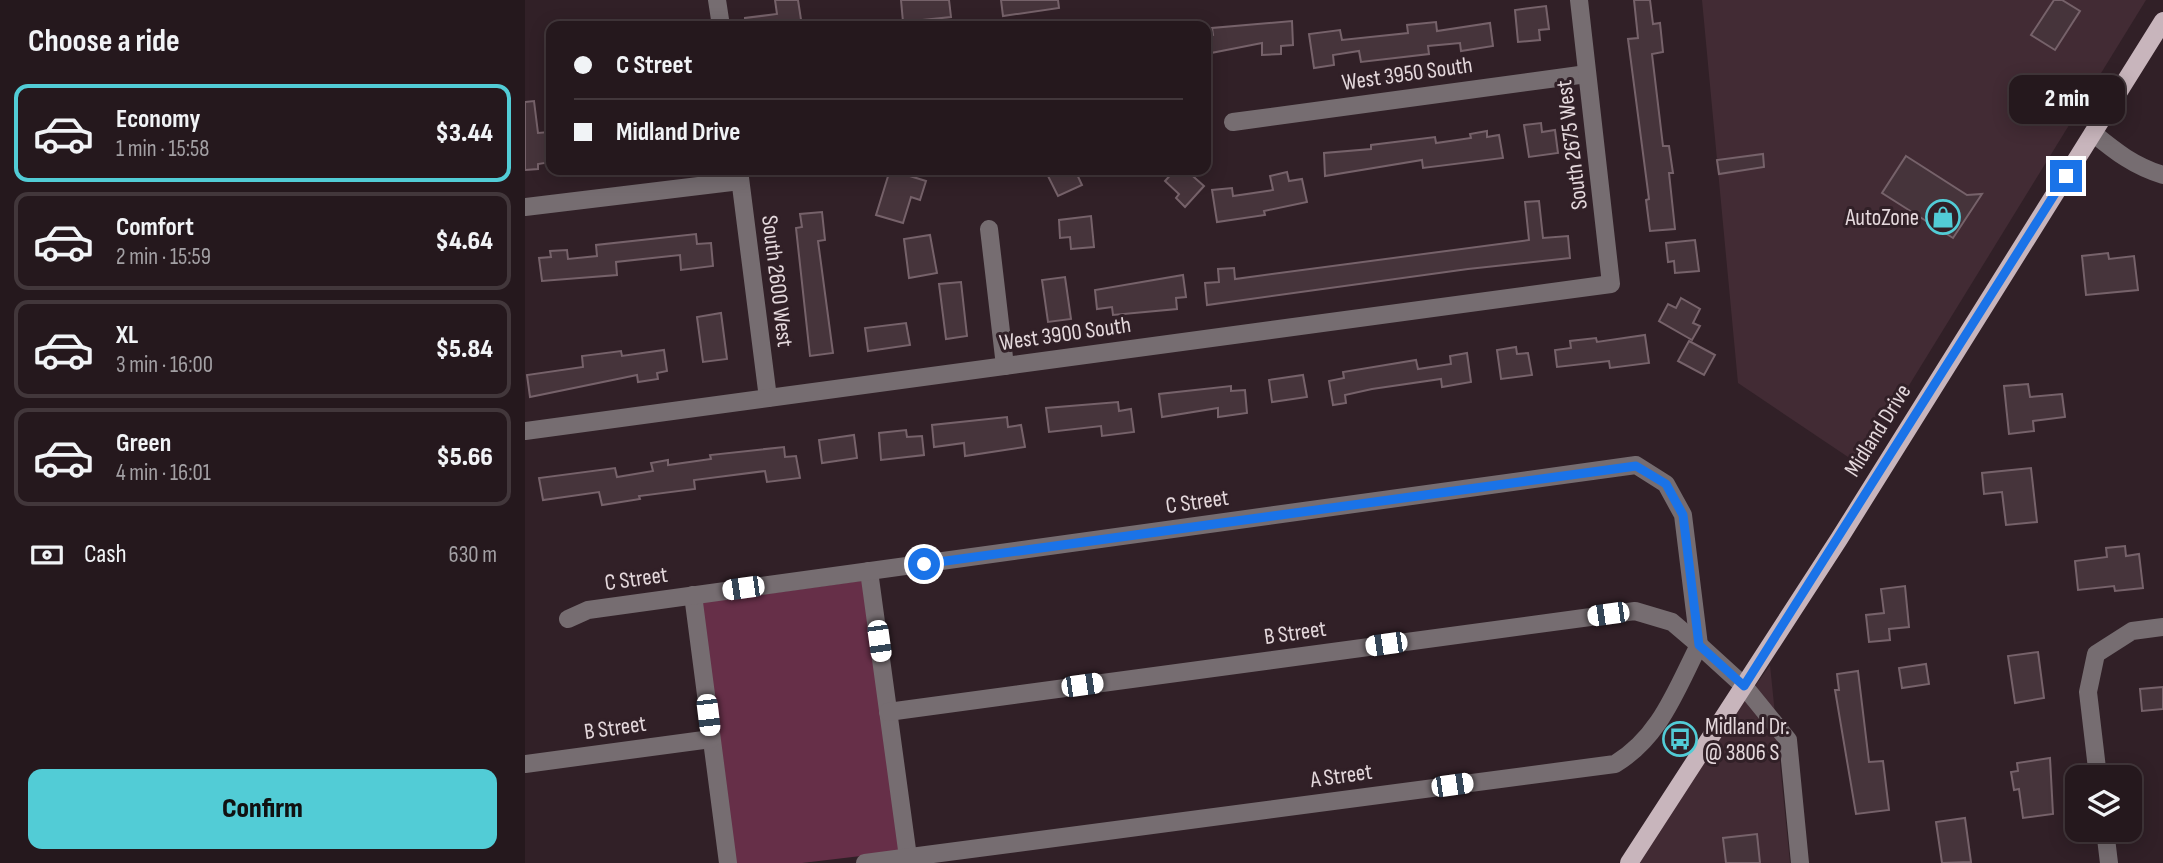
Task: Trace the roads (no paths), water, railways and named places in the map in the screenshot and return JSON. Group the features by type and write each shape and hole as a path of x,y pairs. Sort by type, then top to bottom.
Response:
{"main road":[{"name":"Midland Drive","path":"1629,863 1744,686 2163,21"}],"street":[{"path":"717,0 720,21"},
{"name":"South 2675 West","path":"1579,0 1611,284"},
{"name":"West 3950 South","path":"1233,122 1587,74"},
{"path":"2093,132 2124,159 2141,168 2163,174"},
{"path":"525,207 740,175"},
{"name":"South 2600 West","path":"740,175 768,398"},
{"path":"989,229 1005,366"},
{"name":"West 3900 South","path":"525,431 1611,284"},
{"name":"C Street","path":"568,619 588,610 1636,466 1666,484 1683,515 1699,645"},
{"path":"869,571 908,857"},
{"path":"693,595 728,863"},
{"name":"B Street","path":"888,712 1636,611 1672,622 1699,645"},
{"path":"2097,765 2088,692 2096,654 2132,631 2163,627"},
{"path":"1699,645 1744,686 1788,740 1800,863"},
{"name":"A Street","path":"865,863 1615,764 1637,750 1659,722 1699,645"},
{"name":"B Street","path":"525,764 711,739"},
{"path":"2106,842 2109,863"}],"place":[{"name":"AutoZone","path":"1943,217"},
{"name":"Midland Dr. @ 3806 S","path":"1680,739"}]}
